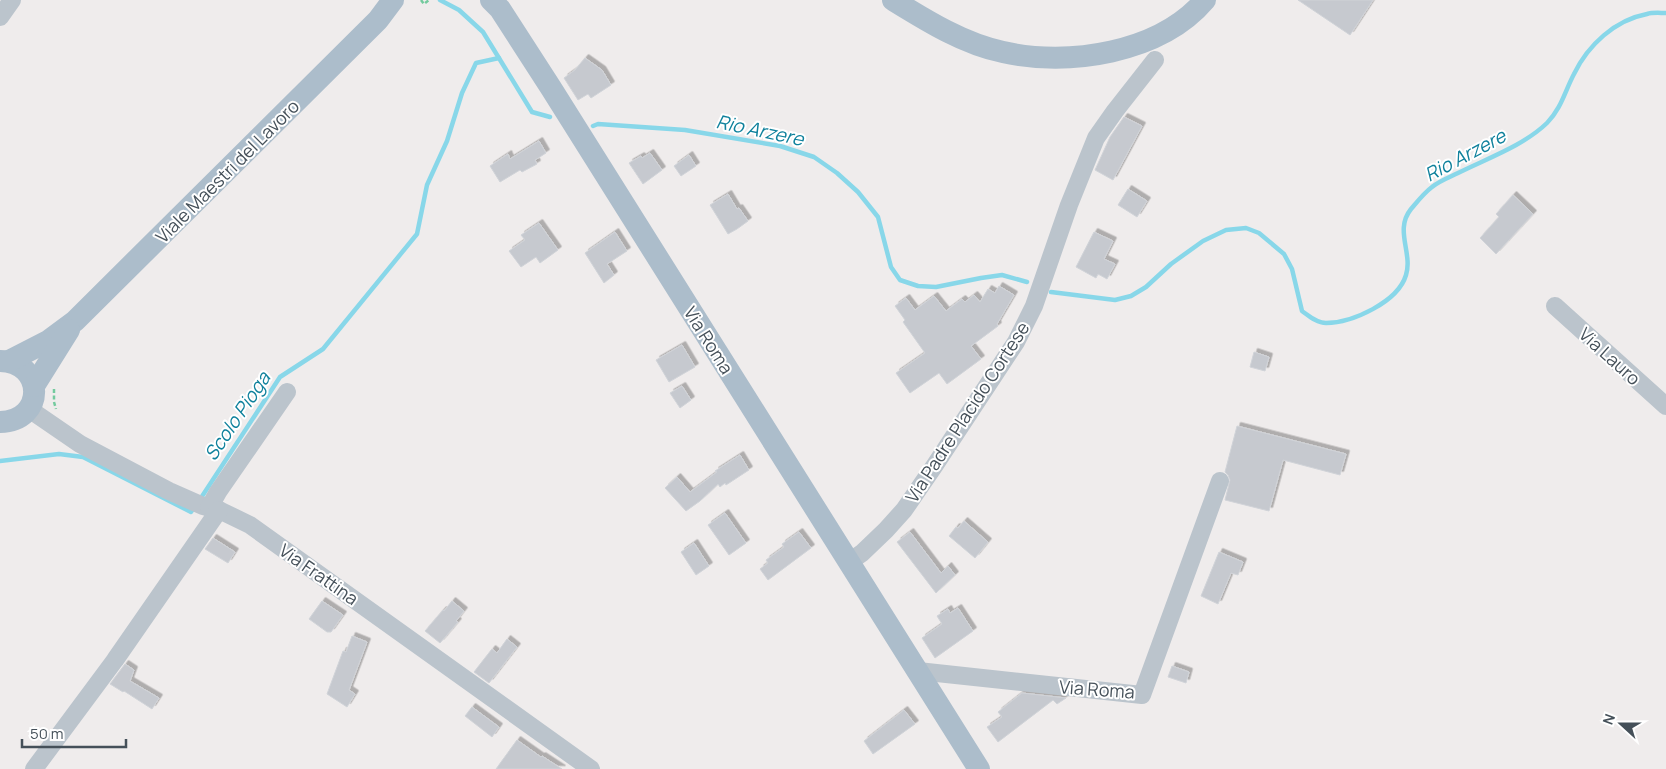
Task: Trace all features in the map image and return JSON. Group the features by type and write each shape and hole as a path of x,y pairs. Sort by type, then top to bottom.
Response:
{"main road":[{"name":"Viale Maestri del Lavoro","path":"5,361 48,341 75,321 378,20 393,0"},
{"name":"Viale Maestri del Lavoro","path":"378,20 407,0"},
{"path":"893,0 942,28 977,44 1003,52 1044,57 1078,57 1118,50 1153,38 1176,26 1205,0"},
{"name":"Via Roma","path":"496,3 979,769"},
{"name":"Viale Maestri del Lavoro","path":"29,409 44,386 75,321"},
{"path":"5,361 21,366 44,386"},
{"path":"0,423 16,420 29,409"}],"street":[{"path":"0,17 12,0"},
{"name":"Via Padre Placido Cortese","path":"849,562 862,553 904,510 1016,342 1034,306 1069,205 1096,138 1155,60"},
{"name":"Via Lauro","path":"1555,306 1666,406"},
{"path":"34,769 115,660 206,506 218,492 286,392"},
{"name":"Via Frattina","path":"29,409 80,444 169,491 250,525 591,769"},
{"name":"Via Roma","path":"918,671 1142,695 1220,481"}],"path":[{"path":"421,0 424,4 429,0"},
{"path":"44,386 54,402 58,416 65,422 59,430"}],"building":[{"path":"1298,0 1373,0 1350,35"},
{"path":"585,58 602,70 611,85 591,98 588,94 578,100 564,78 575,70"},
{"path":"1124,117 1142,126 1113,180 1095,170 1110,137"},
{"path":"539,141 546,153 535,160 537,164 522,172 520,170 500,182 490,166 508,154 510,159"},
{"path":"650,153 662,170 643,184 629,163"},
{"path":"689,155 696,166 681,176 674,166"},
{"path":"1128,189 1147,201 1137,217 1118,205"},
{"path":"728,194 737,209 739,208 748,221 728,234 710,205"},
{"path":"1513,195 1533,214 1496,254 1480,238 1499,217 1496,214"},
{"path":"539,223 558,250 540,263 536,257 521,267 509,251 525,240 521,235"},
{"path":"615,232 627,251 607,264 614,275 604,283 585,253"},
{"path":"1094,232 1113,241 1104,259 1115,264 1107,279 1098,274 1096,278 1076,267"},
{"path":"999,286 1014,295 997,324 998,326 971,346 981,359 947,384 939,373 910,393 896,373 925,353 903,322 905,320 895,306 906,298 915,310 934,296 946,311 962,299 965,302 974,295 980,302 988,289 995,293"},
{"path":"682,345 695,367 669,382 656,360"},
{"path":"1254,352 1269,357 1265,371 1250,367"},
{"path":"682,386 691,400 680,408 670,393"},
{"path":"1237,426 1346,454 1340,475 1283,460 1269,511 1225,500 1230,480 1225,472"},
{"path":"740,455 749,470 726,485 725,483 720,487 718,484 686,511 665,488 677,477 690,492 717,472 715,471"},
{"path":"725,513 746,543 729,555 708,525"},
{"path":"964,521 988,542 975,558 949,536"},
{"path":"799,532 811,548 768,580 760,569 768,563 766,560 784,547 782,544"},
{"path":"910,532 941,573 948,566 955,575 936,593 897,542"},
{"path":"213,538 235,552 228,563 205,549"},
{"path":"694,543 709,566 696,575 681,552"},
{"path":"1219,552 1243,562 1238,575 1231,573 1218,604 1201,596"},
{"path":"322,601 343,615 331,632 327,632 309,619"},
{"path":"452,601 464,611 456,621 458,622 440,643 425,631"},
{"path":"958,608 973,631 935,658 922,638 942,624 937,616 948,609 950,613"},
{"path":"352,636 367,642 349,690 355,694 347,707 327,694 343,651 346,652"},
{"path":"507,639 517,647 489,683 474,672 492,649 497,653"},
{"path":"125,664 134,670 130,681 159,698 152,709 110,684"},
{"path":"1172,666 1189,672 1186,683 1168,677"},
{"path":"1022,693 1066,698 1057,704 1053,700 998,742 987,727 1002,717 998,712"},
{"path":"472,707 499,727 492,737 465,716"},
{"path":"904,710 915,724 873,754 864,741"},
{"path":"517,740 541,757 562,769 496,769"}],"waterway":[{"name":"Scolo Pioga","path":"440,0 459,10 483,32 532,112 550,117"},
{"name":"Rio Arzere","path":"1051,292 1115,300 1131,296 1146,287 1171,264 1203,241 1226,230 1246,228 1259,233 1284,254 1292,269 1302,311 1316,321 1323,323 1337,322 1361,315 1384,302 1401,285 1408,267 1404,233 1406,217 1426,192 1441,181 1493,157 1538,131 1552,118 1580,63 1604,35 1635,17 1652,13 1666,13"},
{"name":"Scolo Pioga","path":"199,501 280,377 323,349 417,234 427,185 447,141 462,93 476,63 499,58"},
{"name":"Rio Arzere","path":"593,126 598,124 685,130 780,146 814,157 837,173 858,192 878,217 891,267 900,280 918,286 936,287 1002,275 1027,282"},
{"name":"Scolo Pioga","path":"0,461 59,454 83,457 191,512 194,508"}]}
